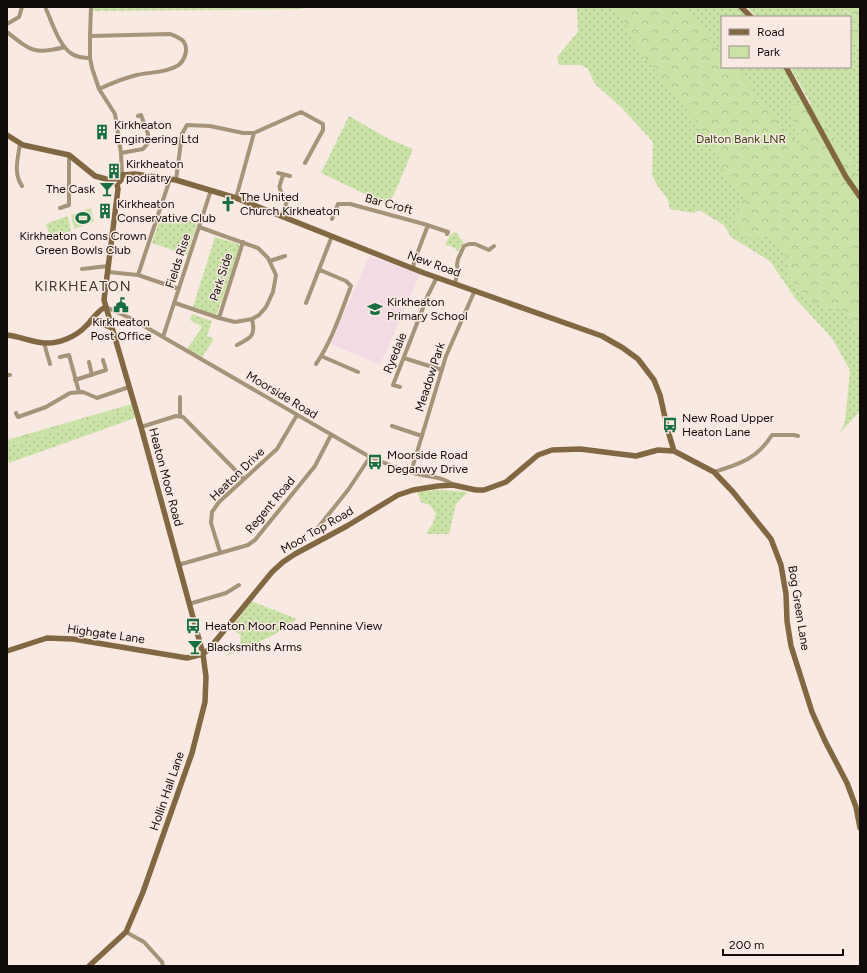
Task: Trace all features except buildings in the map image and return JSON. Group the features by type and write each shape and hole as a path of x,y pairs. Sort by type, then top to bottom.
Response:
{"street":[{"path":"7,24 19,17 22,7"},
{"path":"7,135 20,144 69,155 95,176 113,181 117,184 121,180 121,153 115,114 99,89 94,77 90,58 91,7"},
{"path":"741,7 750,16"},
{"path":"46,9 56,33 71,53 78,57 90,58"},
{"path":"7,32 32,50 49,51 66,47"},
{"path":"90,36 170,34 184,42 186,51 183,61 178,66 169,70 138,75 120,80 99,89"},
{"path":"787,68 846,177 860,197"},
{"path":"138,275 173,180 182,134 187,124 210,126 244,133 254,133 301,112 323,124 323,130 306,161 303,156"},
{"path":"121,153 143,149 148,143 148,134 141,115 138,116"},
{"path":"236,198 254,133"},
{"path":"20,144 16,167 18,179 22,186"},
{"path":"60,208 69,205 69,155"},
{"path":"278,173 290,176"},
{"name":"New Road","path":"122,175 135,174 173,180 236,198 413,269 602,336 638,359 654,380 660,395 674,451"},
{"path":"282,216 287,201 280,192 279,188 283,175"},
{"name":"Heaton Moor Road","path":"117,184 118,189 104,300 110,326 141,426 203,654"},
{"name":"Fields Rise","path":"163,337 211,190"},
{"name":"Bar Croft","path":"332,219 338,204 350,204 428,225 448,232 447,234"},
{"path":"413,269 414,262 428,225"},
{"path":"175,303 235,322 252,319 259,315 266,307 272,292 276,275 268,258 258,248 199,227"},
{"path":"306,303 332,236"},
{"name":"Park Side","path":"219,318 243,242"},
{"path":"455,283 458,272 458,259 464,246 468,244 475,244 490,252 494,246"},
{"path":"270,261 285,256"},
{"path":"82,269 108,269 138,275 179,289"},
{"path":"316,364 337,322 351,286 346,281 320,270"},
{"name":"Ryedale","path":"400,387 392,385 428,295 437,277"},
{"name":"Meadow Park","path":"411,472 442,370 474,290"},
{"path":"7,335 44,343 57,342 72,337 82,330 100,309 106,307"},
{"name":"Moorside Road","path":"106,307 132,319 370,457 411,472 444,480 453,485"},
{"path":"237,345 250,338 254,333 252,319"},
{"path":"91,320 110,326"},
{"path":"44,343 50,364"},
{"path":"60,357 69,355 79,392"},
{"path":"321,356 358,372"},
{"path":"404,358 442,370"},
{"path":"75,380 106,370 103,360"},
{"path":"89,362 92,375"},
{"path":"16,413 18,417 46,407 70,393 83,392 97,398 129,387"},
{"path":"180,397 180,416"},
{"name":"Heaton Drive","path":"220,552 211,523 212,512 219,502 277,449 297,415"},
{"path":"141,426 180,416 183,417 244,479"},
{"path":"392,426 422,436"},
{"name":"Regent Road","path":"178,565 248,545 255,540 315,466 331,435"},
{"path":"714,472 739,464 756,455 772,435 798,436"},
{"name":"Moor Top Road","path":"203,654 209,649 272,572 283,562 398,495 413,490 453,485 476,490 484,490 506,482 538,455 552,450 580,449 636,456 658,450 674,451"},
{"name":"Bog Green Lane","path":"674,451 714,472 733,492 771,539 781,564 786,594 791,646 812,712 825,742 847,783 856,807 860,828"},
{"path":"312,535 348,490 370,457"},
{"path":"189,604 226,593 240,585"},
{"name":"Highgate Lane","path":"7,651 47,638 73,640 187,658 203,654"},
{"name":"Hollin Hall Lane","path":"126,932 143,892 192,754 205,702 206,676 203,654"},
{"path":"89,966 126,932 144,942 162,962 163,966"}],"shaded area":[{"name":"Kirkheaton Primary School","path":"369,256 420,274 380,365 331,344"}],"green space":[{"path":"93,7 302,7 303,9 92,11"},
{"name":"Dalton Bank LNR","path":"577,7 737,7 746,16 721,16 721,68 786,68 807,113 860,328 858,330 860,331 860,411 839,434 845,422 850,370 832,338 795,298 770,261 731,237 724,225 699,210 694,213 670,209 667,198 657,185 652,175 653,142 621,107 595,84 588,69 581,65 559,65 557,57 578,32"},
{"name":"Dalton Bank LNR","path":"615,7 685,7 721,52 721,68 736,68 784,129 804,149 793,121 789,104 814,104 832,135 860,176 860,331 855,329 844,310 825,307 810,300 790,279 786,256 768,237 741,237 734,223 744,196 726,180 714,145 646,59 633,40 623,18"},
{"path":"747,7 840,7 860,19 860,27 851,25 851,16 755,16"},
{"path":"840,7 857,7 860,10 860,21 858,18"},
{"path":"851,25 860,27 860,46 851,42"},
{"path":"851,42 860,46 860,176 832,135 814,104 811,104 791,68 851,68"},
{"path":"349,116 387,138 413,149 388,205 321,173"},
{"name":"Kirkheaton Cons Crown Green Bowls Club","path":"91,208 94,222 74,229 71,215"},
{"path":"161,215 172,219 173,215 197,223 187,255 152,243"},
{"path":"68,216 71,231 50,237 46,224"},
{"path":"455,232 464,242 458,251 453,247 445,245 450,235"},
{"path":"215,237 239,244 240,248 217,314 214,315 193,307"},
{"path":"192,314 212,321 207,336 214,339 202,357 187,349 201,329 201,326 190,320"},
{"path":"132,404 135,418 9,463 7,458 7,446 129,409"},
{"path":"132,404 129,409 7,446 7,440"},
{"path":"438,490 468,492 456,504 449,534 426,534 433,523 436,514 430,505 421,502 417,492"},
{"path":"251,601 297,619 280,631 244,649 225,656 240,644 241,635 231,629"}],"place":[{"name":"Kirkheaton Engineering Ltd","path":"102,132"},
{"name":"Kirkheaton podiatry","path":"114,171"},
{"name":"The Cask","path":"107,189"},
{"name":"The United Church Kirkheaton","path":"228,204"},
{"name":"Kirkheaton Conservative Club","path":"105,211"},
{"name":"Kirkheaton Cons Crown Green Bowls Club","path":"83,218"},
{"name":"Kirkheaton Post Office","path":"121,305"},
{"name":"Kirkheaton Primary School","path":"375,309"},
{"name":"New Road Upper Heaton Lane","path":"670,425"},
{"name":"Moorside Road Deganwy Drive","path":"375,462"},
{"name":"Heaton Moor Road Pennine View","path":"193,626"},
{"name":"Blacksmiths Arms","path":"195,647"}],"district":[{"name":"KIRKHEATON","path":"83,286"}]}
